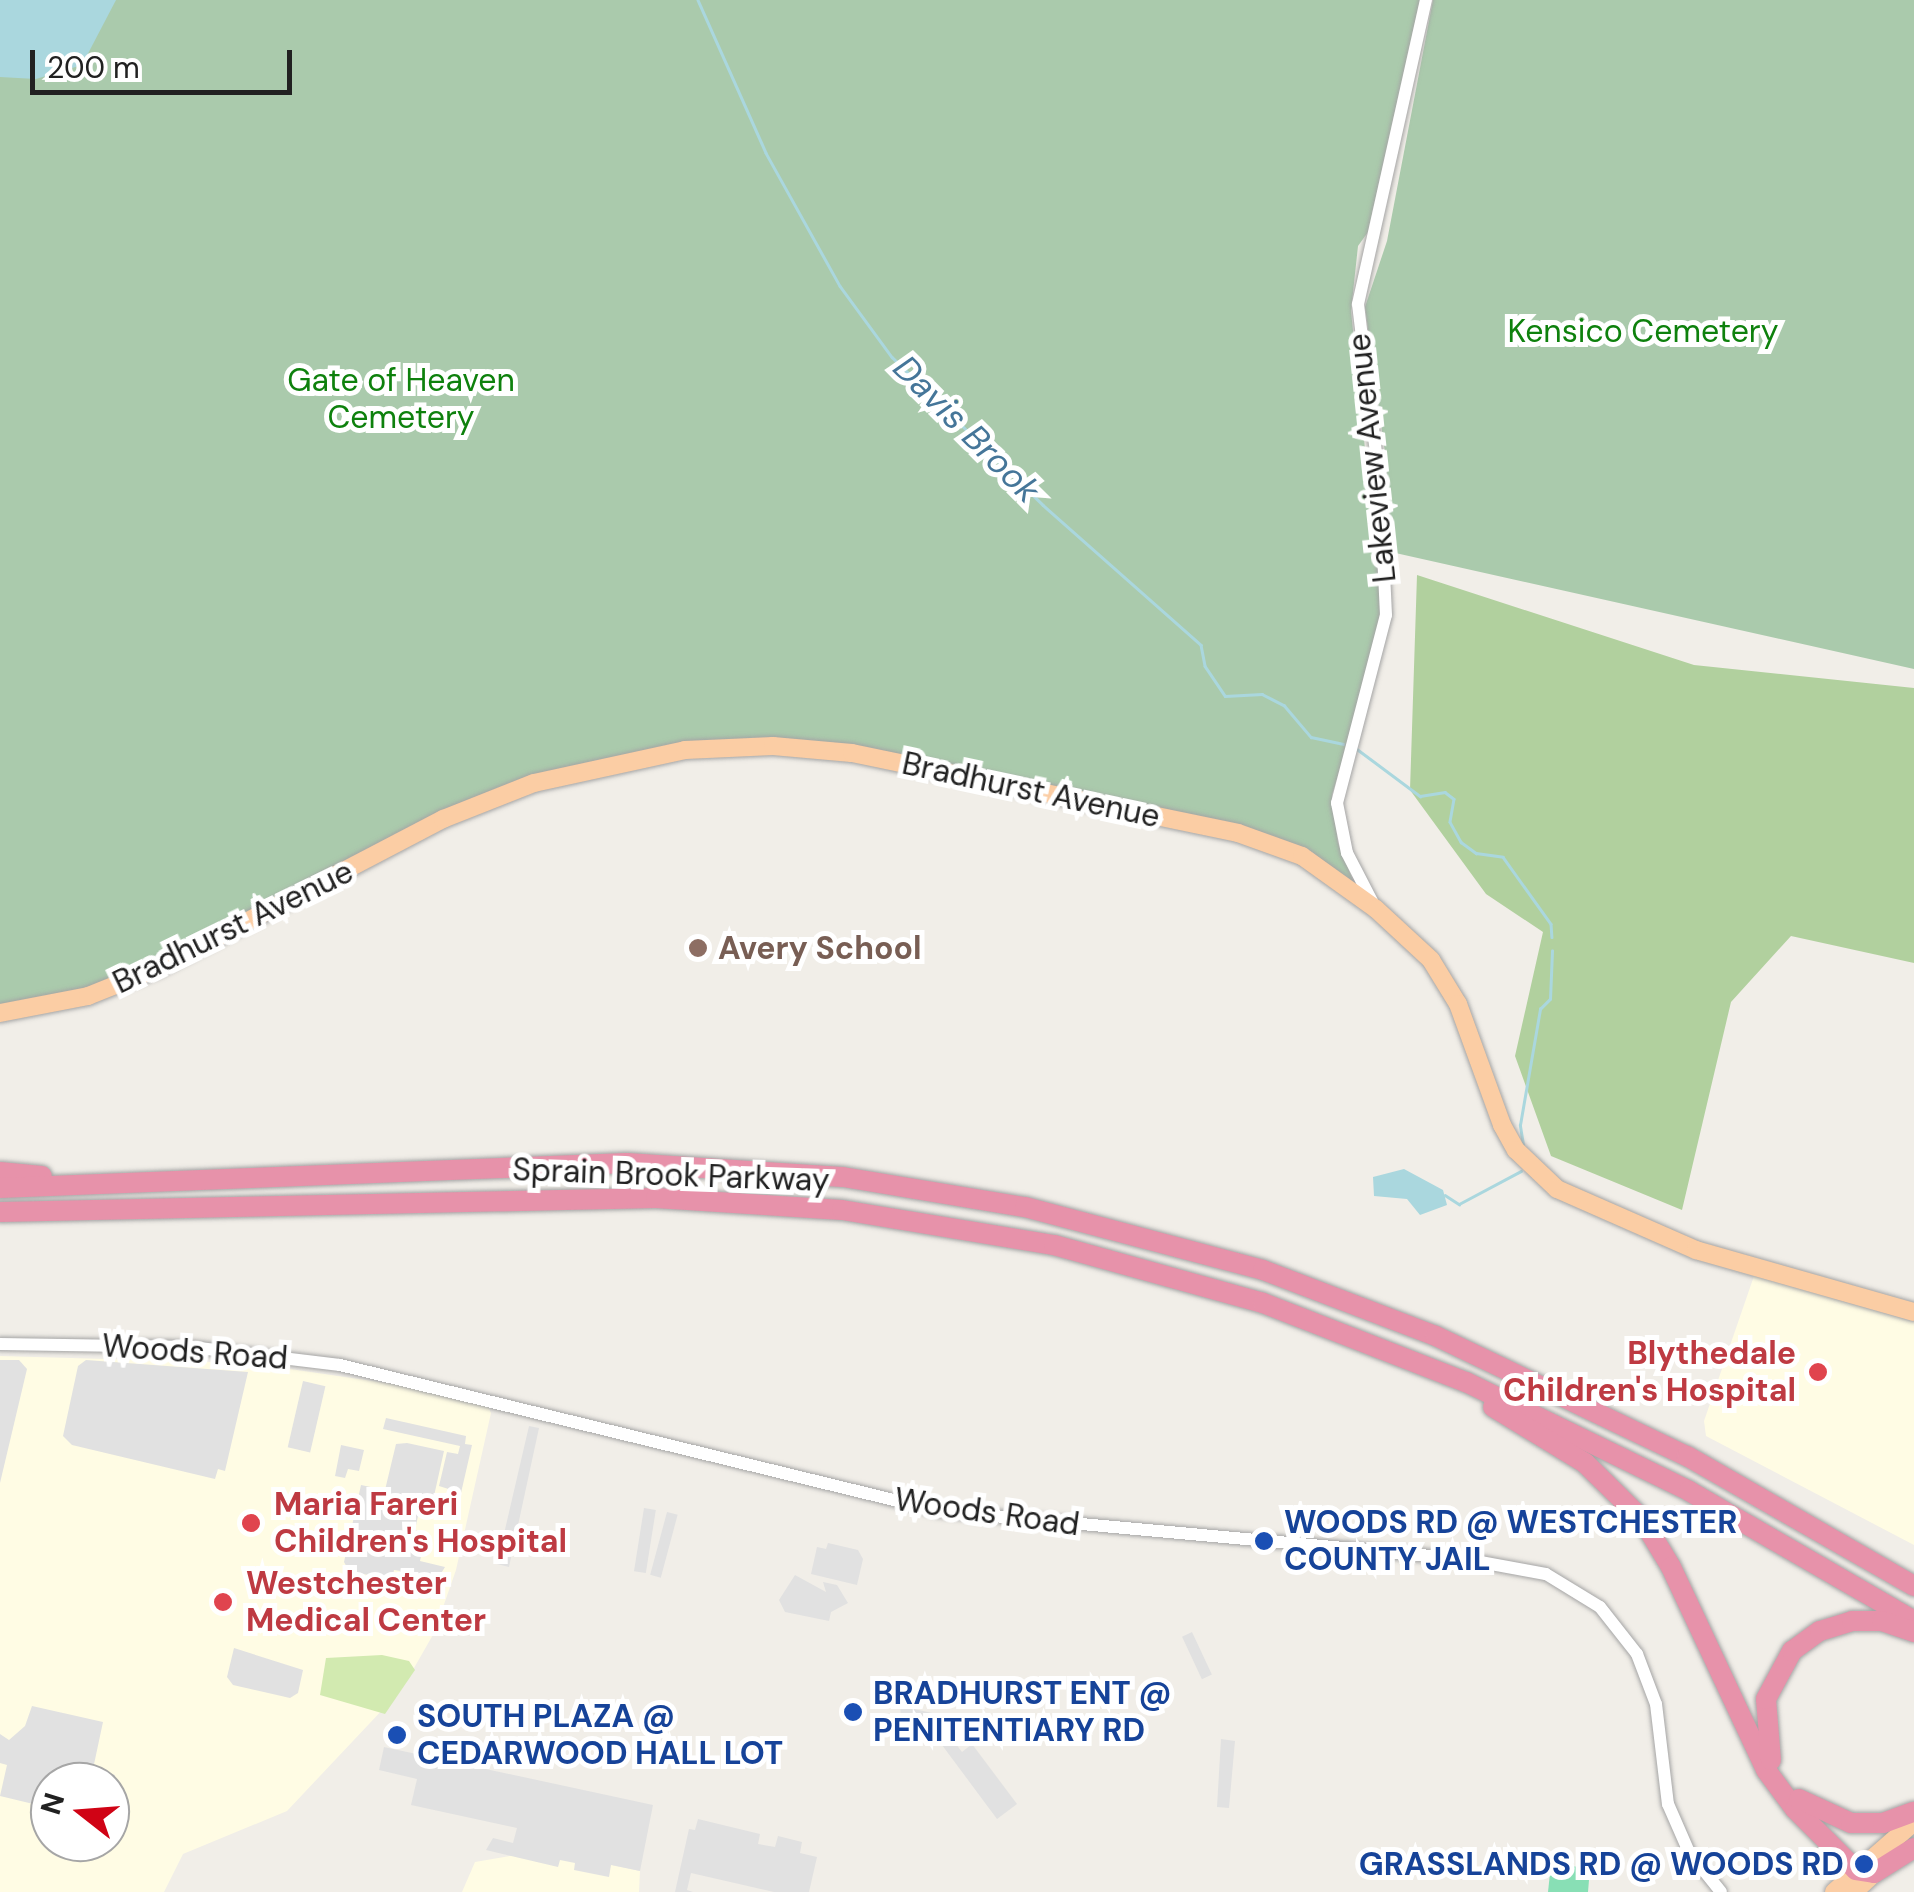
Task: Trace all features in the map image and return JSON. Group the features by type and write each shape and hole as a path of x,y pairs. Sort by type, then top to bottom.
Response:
{"highway":[{"name":"Sprain Brook Parkway","path":"0,1188 596,1162 781,1171 967,1196 1131,1232 1337,1296 1506,1367 1716,1471 1914,1586"},
{"path":"0,1172 114,1182"},
{"name":"Sprain Brook Parkway","path":"0,1212 624,1197 842,1210 994,1232 1132,1264 1263,1302 1408,1357 1675,1483 1914,1620"},
{"path":"0,1224 83,1210"},
{"path":"1408,1357 1574,1455 1632,1507 1671,1567 1772,1781 1865,1871 1914,1848"},
{"path":"1716,1471 1914,1568"},
{"path":"1914,1632 1862,1620 1810,1636 1778,1668 1763,1725 1777,1773 1815,1811 1862,1824 1914,1812"}],"main road":[{"name":"Bradhurst Avenue","path":"0,1012 88,996 158,968 501,794 638,757 727,746 852,753 1238,833 1302,856 1376,909 1448,984 1502,1125 1516,1150 1557,1189 1696,1250 1914,1312"},
{"path":"1854,1892 1865,1871 1914,1822"},
{"path":"1834,1892 1914,1840"}],"street":[{"name":"Lakeview Avenue","path":"1376,909 1347,852 1337,803 1386,615 1380,486 1358,304 1426,0"},
{"name":"Woods Road","path":"0,1344 192,1348 340,1365 938,1511 1464,1559 1546,1574 1600,1608 1637,1654 1656,1704 1668,1804 1690,1852 1721,1892"}],"shaded area":[{"name":"Blythedale Children's Hospital","path":"1754,1276 1914,1322 1914,1545 1706,1436 1704,1421"},
{"name":"Westchester Medical Center","path":"0,1356 249,1363 407,1386 488,1406 491,1413 456,1570 434,1633 402,1689 287,1811 183,1854 164,1892 0,1892"},
{"path":"0,1360 19,1360 27,1369 0,1483"},
{"path":"86,1360 248,1372 225,1471 218,1469 215,1479 72,1445 63,1436 78,1366"},
{"path":"303,1381 325,1386 310,1452 288,1447"},
{"path":"386,1418 466,1436 465,1444 472,1445 461,1493 439,1486 447,1452 458,1454 460,1446 383,1429"},
{"path":"529,1426 539,1428 509,1567 497,1564"},
{"path":"396,1444 444,1451 432,1505 421,1503 415,1530 426,1534 420,1561 445,1567 431,1590 398,1582 400,1571 394,1570 392,1580 349,1571 344,1562 361,1485 385,1490"},
{"path":"341,1445 364,1450 359,1471 348,1469 345,1478 335,1476"},
{"path":"644,1508 656,1510 646,1573 634,1571"},
{"path":"667,1512 678,1515 661,1578 650,1575"},
{"path":"828,1543 858,1550 863,1559 857,1585 811,1574 817,1547 826,1549"},
{"path":"795,1575 826,1592 823,1582 837,1585 848,1603 831,1612 829,1621 785,1612 779,1600"},
{"path":"1192,1632 1212,1675 1202,1679 1182,1637"},
{"path":"234,1648 303,1670 298,1693 290,1698 233,1685 227,1677"},
{"path":"32,1706 103,1722 94,1762 30,1762 30,1803 0,1796 7,1765 0,1763 0,1734 9,1740 25,1726"},
{"path":"900,1706 937,1714 957,1726 962,1732 953,1740 962,1752 972,1744 1017,1804 997,1819 942,1745 902,1730"},
{"path":"1221,1739 1235,1741 1229,1808 1217,1807"},
{"path":"384,1747 653,1805 640,1871 611,1865 609,1877 574,1870 575,1863 560,1860 558,1867 486,1850 493,1838 513,1843 517,1828 411,1805 417,1779 379,1770"},
{"path":"698,1819 760,1834 758,1844 775,1847 778,1836 802,1842 800,1853 817,1857 809,1892 774,1892 691,1873 687,1890 693,1892 675,1892 689,1829 695,1830"},
{"path":"544,1850 640,1871 639,1892 462,1892 475,1862"}],"green space":[{"name":"Gate of Heaven Cemetery","path":"0,0 1420,0 1368,232 1358,246 1351,311 1381,606 1371,667 1332,795 1338,843 1356,888 1312,852 1249,830 850,747 698,742 519,781 203,942 90,989 0,1006"},
{"name":"Kensico Cemetery","path":"1433,0 1914,0 1914,669 1391,552 1386,460 1365,307 1387,241"},
{"path":"1417,575 1694,665 1914,688 1914,963 1791,936 1731,1002 1682,1210 1551,1156 1515,1056 1543,932 1486,894 1410,790"},
{"path":"382,1655 409,1661 415,1670 385,1714 320,1695 326,1658"},
{"path":"1551,1864 1590,1868 1588,1892 1548,1892"}],"water":[{"path":"0,0 116,0 82,65 36,79 0,77"},
{"path":"1404,1169 1443,1190 1447,1205 1420,1215 1407,1199 1374,1196 1373,1177"}],"waterway":[{"name":"Davis Brook","path":"698,0 766,153 840,286 892,357 1043,505 1201,645 1205,666 1225,696 1262,694 1284,705 1311,737 1343,744"},
{"name":"Davis Brook","path":"1357,749 1420,796 1445,792 1454,799 1450,822 1461,842 1476,853 1503,857 1551,924 1552,937"},
{"name":"Davis Brook","path":"1523,1145 1520,1125 1540,1009 1550,999 1552,951"},
{"name":"Davis Brook","path":"1445,1195 1459,1204 1521,1171"}],"place":[{"name":"Avery School","path":"698,948"},
{"name":"Blythedale Children's Hospital","path":"1818,1372"},
{"name":"Maria Fareri Children's Hospital","path":"251,1523"},
{"name":"WOODS RD @ WESTCHESTER COUNTY JAIL","path":"1264,1541"},
{"name":"Westchester Medical Center","path":"223,1602"},
{"name":"BRADHURST ENT @ PENITENTIARY RD","path":"853,1712"},
{"name":"SOUTH PLAZA @ CEDARWOOD HALL LOT","path":"397,1735"},
{"name":"GRASSLANDS RD @ WOODS RD","path":"1864,1864"}]}
